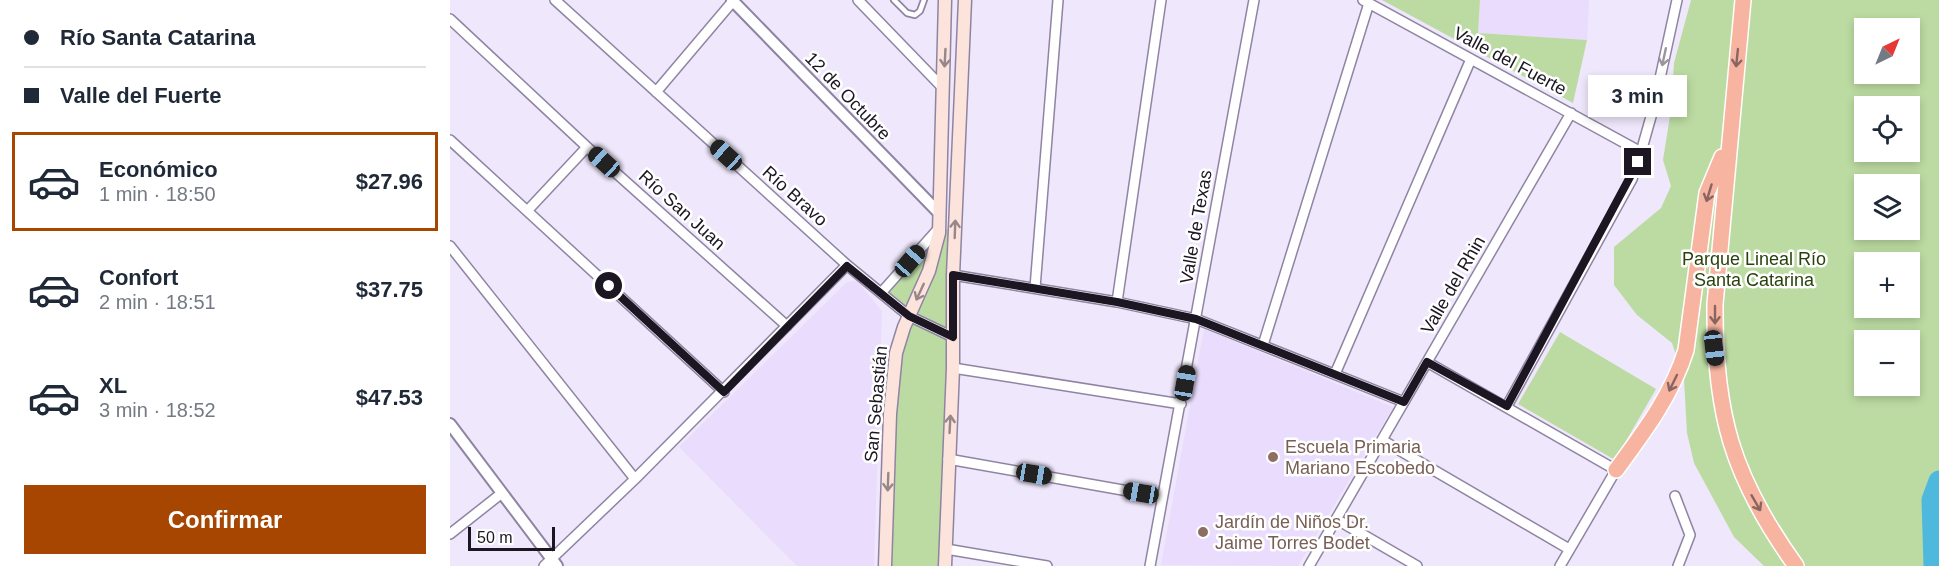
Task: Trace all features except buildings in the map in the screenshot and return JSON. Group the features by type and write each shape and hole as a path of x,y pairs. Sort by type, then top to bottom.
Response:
{"highway":[{"path":"1743,0 1714,304 1714,348 1723,418 1743,480 1796,566"},
{"path":"1616,470 1666,397 1680,370 1686,350 1707,193 1729,138"}],"main road":[{"name":"San Sebastián","path":"885,566 896,352 933,259 939,228 945,0"},
{"path":"945,566 953,368 953,275 965,0"}],"street":[{"name":"Río Bravo","path":"555,0 847,266 909,316 953,337"},
{"path":"858,0 943,88"},
{"path":"1035,288 1058,0"},
{"path":"1117,302 1161,0"},
{"name":"Valle de Texas","path":"1150,566 1254,0"},
{"path":"1507,406 1632,178 1654,106 1677,0"},
{"path":"656,92 733,1"},
{"name":"12 de Octubre","path":"733,1 940,214"},
{"path":"1263,345 1366,2"},
{"name":"Valle del Fuerte","path":"1366,2 1641,152"},
{"name":"Río San Juan","path":"450,19 587,147 787,326"},
{"path":"1335,374 1471,59"},
{"name":"Valle del Rhin","path":"1309,566 1571,113"},
{"path":"450,140 724,392"},
{"path":"528,210 587,147"},
{"path":"881,293 939,228"},
{"path":"451,250 635,479"},
{"path":"450,424 502,493 551,564 847,266"},
{"path":"953,275 1117,302 1196,319 1404,402"},
{"path":"1427,362 1616,470 1560,566"},
{"path":"953,368 1181,404"},
{"path":"1382,440 1569,549"},
{"path":"948,459 1162,497"},
{"path":"450,534 502,493"},
{"path":"1676,496 1690,535 1678,566"},
{"path":"1336,519 1417,566"},
{"path":"946,549 1047,566"}],"lane":[{"path":"894,0 906,13 915,15 924,0"}],"shaded area":[{"path":"1480,0 1589,0 1587,40 1478,33"},
{"path":"857,281 882,311 874,566 797,566 679,447 847,282"},
{"name":"Escuela Primaria Mariano Escobedo","path":"1204,329 1393,407 1298,566 1161,565"}],"green space":[{"path":"1382,0 1480,0 1478,33 1587,40 1573,103"},
{"name":"Parque Lineal Río Santa Catarina","path":"1691,0 1939,0 1939,566 1764,566 1734,537 1694,463 1687,433 1684,379 1672,343 1637,315 1614,285 1614,247 1661,208 1671,186 1663,160 1671,110 1674,63"},
{"path":"939,228 955,230 945,566 886,566 892,386 909,316 881,293"},
{"path":"1560,332 1656,389 1615,460 1518,404"}],"waterway":[{"path":"1934,566 1932,500 1939,481"}],"place":[{"name":"Escuela Primaria Mariano Escobedo","path":"1273,457"},
{"name":"Jardín de Niños Dr. Jaime Torres Bodet","path":"1203,532"}],"route":[{"path":"609,286 724,392 847,266 909,316 953,337 953,275 1117,302 1196,319 1404,402 1427,362 1507,406 1632,178 1638,162"}]}
